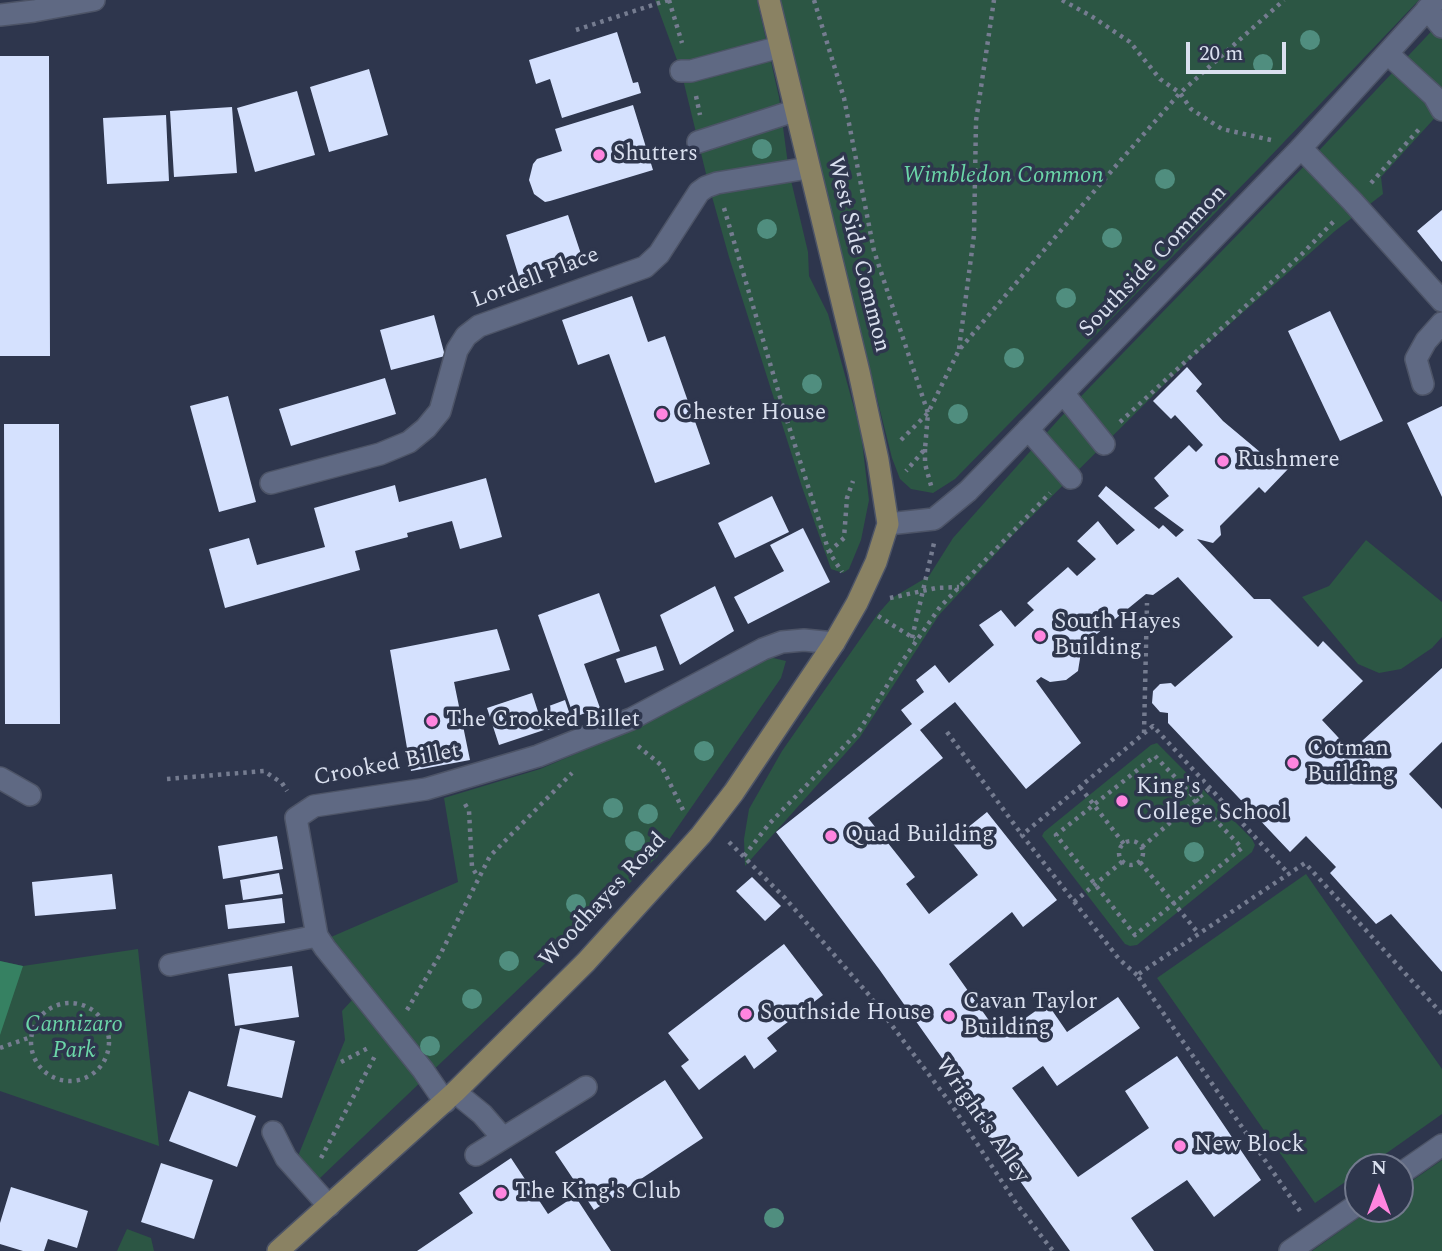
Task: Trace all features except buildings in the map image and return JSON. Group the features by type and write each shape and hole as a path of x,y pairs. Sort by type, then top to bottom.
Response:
{"main road":[{"name":"West Side Common","path":"769,0 859,372 878,460 888,524"},
{"name":"Woodhayes Road","path":"278,1251 450,1097 586,962 706,830 834,643 858,603 876,562 888,524"}],"street":[{"path":"0,15 94,0"},
{"path":"1432,4 1442,27"},
{"name":"Southside Common","path":"939,515 968,491 1301,148 1432,4"},
{"path":"686,71 780,47"},
{"path":"1388,54 1434,96 1441,110"},
{"path":"702,140 794,111"},
{"path":"1301,148 1442,301"},
{"path":"717,183 808,168"},
{"name":"Lordell Place","path":"271,483 380,454 408,442 426,428 440,411 457,350 466,336 479,326 645,267 659,254 699,192 717,183"},
{"path":"1423,384 1416,359 1426,341 1442,323"},
{"path":"1063,393 1104,444"},
{"path":"1028,429 1071,478"},
{"path":"888,524 939,515"},
{"name":"Crooked Billet","path":"503,1138 482,1114 450,1097 423,1070 317,936 296,818 314,806 452,783 588,737 631,719 763,649 782,642 804,640 834,643"},
{"path":"0,778 30,795"},
{"path":"170,965 317,936"},
{"path":"476,1155 586,1087"},
{"path":"273,1132 286,1158 329,1206"},
{"path":"1414,1164 1442,1145"},
{"path":"1290,1251 1344,1214"}],"path":[{"path":"576,30 668,0 702,140"},
{"path":"814,0 844,97 874,250 928,413"},
{"path":"959,349 974,235 976,121 994,0"},
{"path":"1062,0 1129,42 1160,79 1180,93 1191,108 1222,129 1301,148"},
{"path":"879,608 876,614 915,639 939,515 925,464 928,413 959,349 1180,93 1284,0"},
{"path":"717,183 768,361 825,540 829,552 843,573 838,580"},
{"path":"883,498 925,449"},
{"path":"884,603 891,597 936,588 959,587"},
{"path":"1144,734 1147,603"},
{"name":"Wright's Alley","path":"631,719 635,744 661,765 683,810 751,862 869,995 951,1104 1018,1206 1054,1251"},
{"path":"1021,835 1153,726 1289,874"},
{"path":"947,733 1021,835 1119,959 1137,975 1316,1234"},
{"path":"389,1030 402,1017 441,953 490,856 587,757 588,737"},
{"path":"1155,756 1242,848 1135,935 1056,835 1094,805 1155,756"},
{"path":"167,779 264,771 282,783 300,813"},
{"path":"452,783 469,811 472,867 478,877"},
{"path":"1080,787 1124,844"},
{"path":"1142,847 1210,788"},
{"path":"1140,862 1129,865 1123,861 1120,850 1124,844 1132,841 1142,847"},
{"path":"1140,862 1142,847"},
{"path":"1074,902 1123,861"},
{"path":"1140,862 1199,934"},
{"path":"1137,975 1305,863 1442,1014"},
{"path":"80,1004 92,1010 102,1020 108,1045 99,1068 89,1076 65,1081 43,1070 35,1060 31,1037 35,1024 54,1006 80,1004"},
{"path":"0,1048 31,1037"},
{"path":"310,1184 340,1119 381,1044 341,1062"}],"green space":[{"path":"655,0 757,0 779,97 789,172 808,252 809,276 828,314 861,433 869,500 861,540 849,569 843,573 831,569 802,487 729,257 681,71"},
{"name":"Wimbledon Common","path":"777,0 1419,0 955,479 933,493 911,489 900,479 892,458"},
{"path":"1442,20 1442,110 1381,177 1383,194 1335,231 1187,362 1015,533 939,615 860,737 745,866 744,839 749,809 782,751 877,615 892,598 929,576 953,538 1059,419"},
{"path":"1366,540 1442,602 1442,637 1432,648 1401,669 1379,673 1358,664 1302,597 1329,586"},
{"path":"769,657 786,661 781,678 657,857 320,1178 296,1161 345,1040 342,1011 365,986 331,937 458,882 444,798 540,769 606,741"},
{"path":"1157,743 1255,845 1252,852 1137,945 1130,946 1125,944 1042,836 1151,745"},
{"path":"1306,874 1442,1069 1442,1114 1387,1153 1344,1153 1344,1183 1315,1203 1157,978"},
{"name":"Cannizaro Park","path":"138,949 159,1146 0,1091 0,961 23,966"},
{"path":"0,961 23,966 0,1035"},
{"path":"1442,1160 1442,1251 1312,1251 1351,1223 1414,1223 1414,1179"},
{"path":"127,1229 151,1238 154,1251 117,1251"}],"place":[{"name":"Shutters","path":"599,155"},
{"name":"Chester House","path":"662,414"},
{"name":"Rushmere","path":"1223,461"},
{"name":"South Hayes Building","path":"1040,636"},
{"name":"The Crooked Billet","path":"432,721"},
{"name":"Cotman Building","path":"1293,763"},
{"name":"King's College School","path":"1122,801"},
{"name":"Quad Building","path":"831,836"},
{"name":"Southside House","path":"746,1014"},
{"name":"Cavan Taylor Building","path":"949,1016"},
{"name":"New Block","path":"1180,1146"},
{"name":"The King's Club","path":"501,1193"}]}
